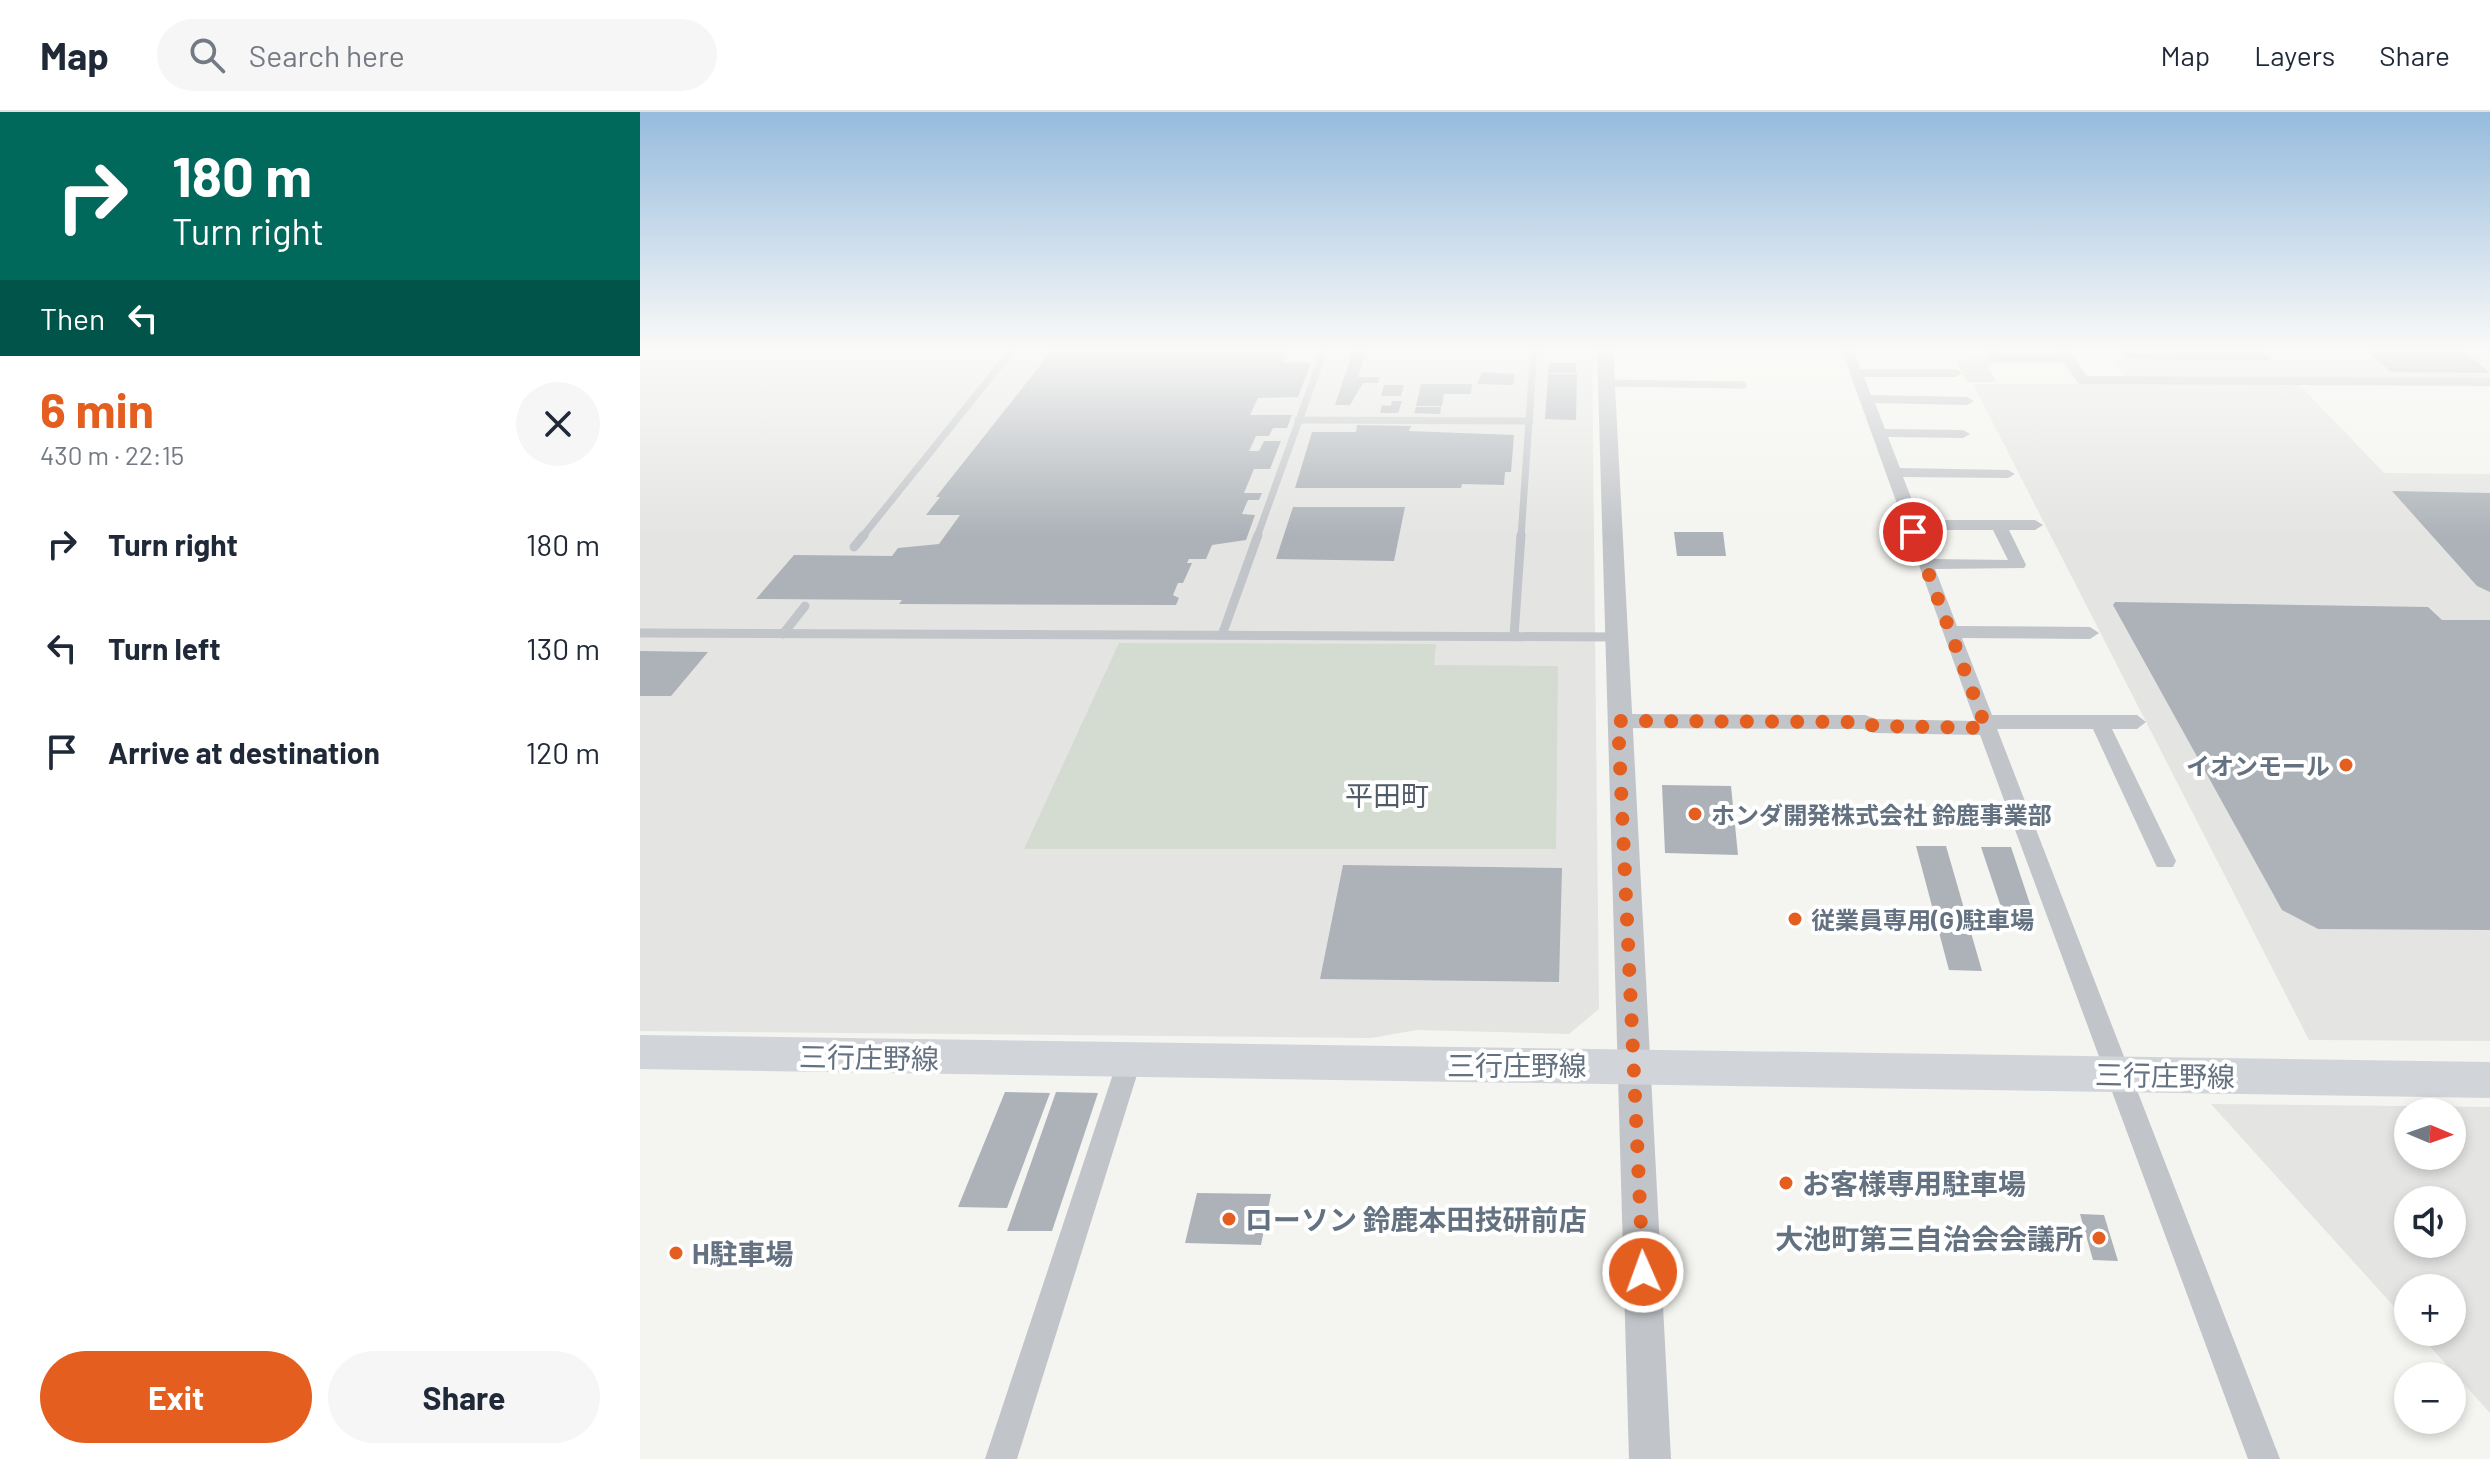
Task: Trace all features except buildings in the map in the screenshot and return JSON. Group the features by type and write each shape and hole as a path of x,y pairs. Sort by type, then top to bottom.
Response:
{"main road":[{"name":"三行庄野線","path":"640,1052 1129,1062 1635,1065 2490,1080"}],"street":[{"path":"1607,411 1623,883 1635,1065 1650,1459"},
{"path":"1871,411 1985,725 2264,1459"},
{"path":"1879,433 1963,434"},
{"path":"1894,472 2008,474"},
{"path":"1914,525 2035,525"},
{"path":"1925,564 2018,565 1999,525"},
{"path":"1951,632 2090,633"},
{"path":"1618,721 1865,722 1874,726 2137,722"},
{"path":"2099,722 2165,861"},
{"path":"1001,1459 1129,1062"}],"lane":[{"path":"854,547 963,411"},
{"path":"1222,635 1301,411"},
{"path":"1514,636 1531,411"},
{"path":"1298,420 1530,421"},
{"path":"783,634 805,606"},
{"path":"640,633 1616,637"}],"shaded area":[{"path":"640,411 1593,411 1599,1009 1569,1034 1417,1030 1371,1038 640,1031"},
{"path":"1987,411 2325,411 2384,473 2490,474 2490,1041 2309,1040"},
{"path":"1119,643 1436,644 1434,665 1558,666 1556,849 1024,849"},
{"path":"2211,1104 2394,1106 2394,1170 2466,1170 2466,1107 2490,1107 2490,1413 2466,1386 2466,1362 2444,1362 2430,1346 2466,1346 2466,1274 2394,1274 2394,1307"}],"place":[{"name":"イオンモール","path":"2346,765"},
{"name":"ホンダ開発株式会社 鈴鹿事業部","path":"1695,814"},
{"name":"従業員専用(G)駐車場","path":"1795,919"},
{"name":"お客様専用駐車場","path":"1786,1183"},
{"name":"ローソン 鈴鹿本田技研前店","path":"1229,1219"},
{"name":"大池町第三自治会会議所","path":"2099,1238"},
{"name":"H駐車場","path":"676,1253"}],"district":[{"name":"平田町","path":"1387,795"}],"route":[{"path":"1643,1272 1618,721 1865,722 1874,726 1986,728 1913,532"}]}
